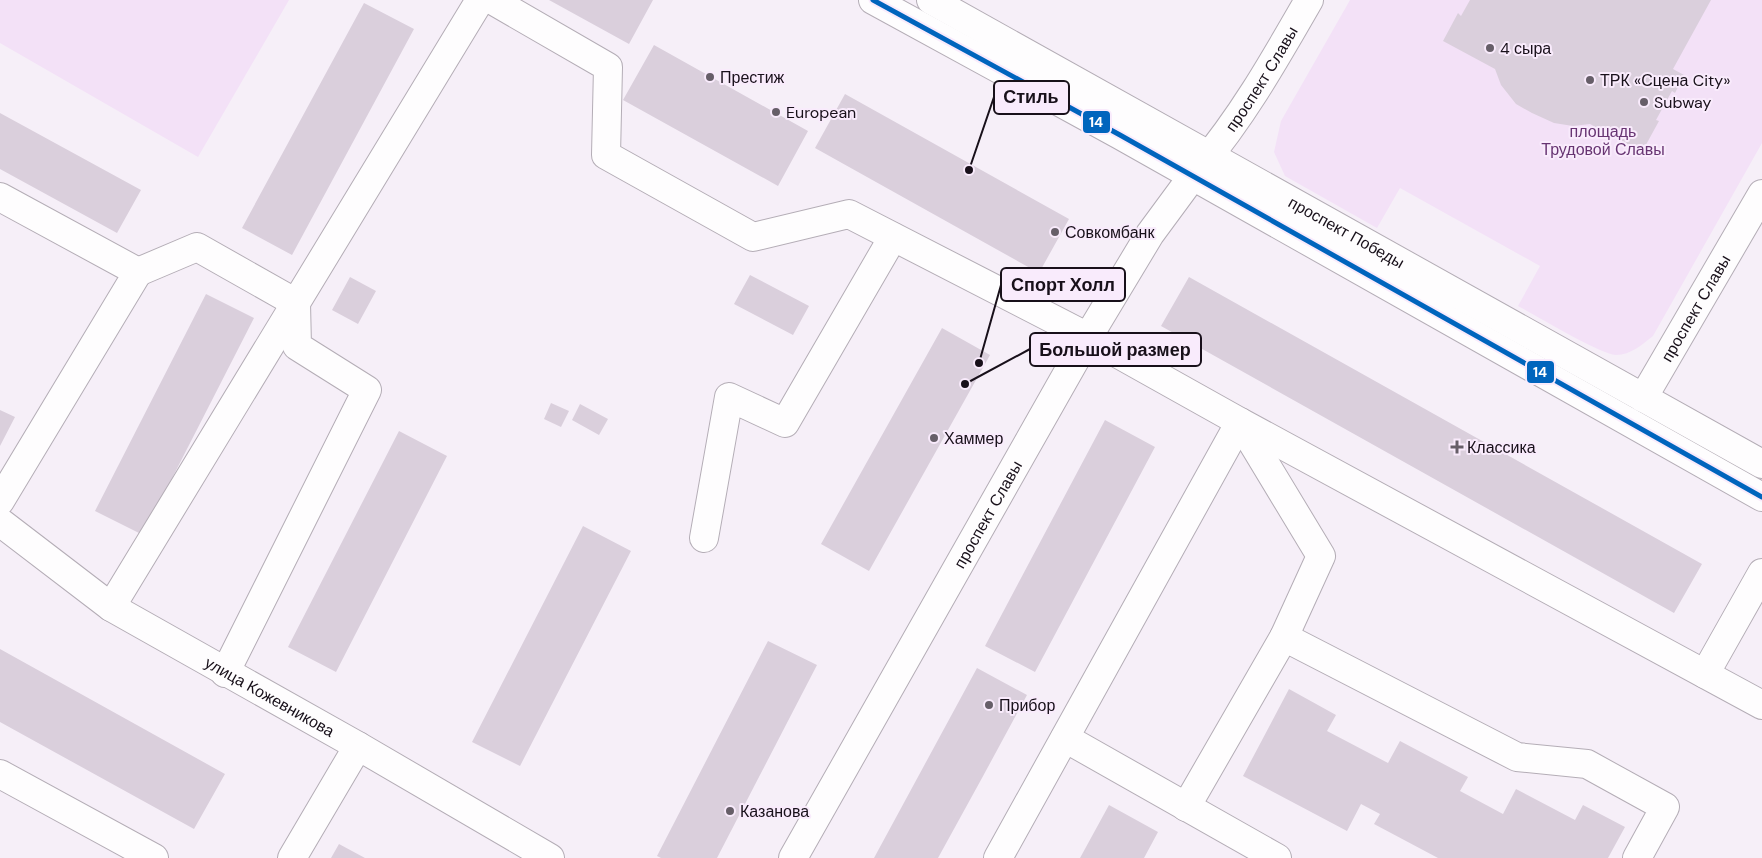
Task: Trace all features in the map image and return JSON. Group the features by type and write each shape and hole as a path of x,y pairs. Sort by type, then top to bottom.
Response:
{"main road":[{"path":"111,607 480,0"},
{"path":"492,0 608,67 606,155 753,237 849,214 1088,337 1240,422 1762,705"},
{"name":"проспект Победы","path":"874,0 1762,497"},
{"name":"проспект Победы","path":"931,0 1762,464"},
{"name":"проспект Славы","path":"794,858 1088,337 1150,234 1254,96 1309,0"},
{"name":"проспект Славы","path":"1630,422 1762,194"},
{"path":"0,197 138,272"},
{"path":"704,538 729,397 785,423 893,236"},
{"path":"0,502 138,272 198,247 296,303"},
{"path":"225,673 367,390 297,346 296,303"},
{"path":"1186,807 1284,637 1321,556 1240,422"},
{"path":"998,858 1240,422"},
{"name":"улица Кожевникова","path":"0,522 111,607 225,673 358,746 550,858"},
{"path":"1705,674 1762,573"},
{"path":"1284,637 1518,757 1586,764 1666,807 1637,858"},
{"path":"1064,738 1186,807 1239,849 1277,858"},
{"path":"292,858 358,746"},
{"path":"0,774 154,858"}],"green space":[{"path":"0,0 289,0 198,157 0,43"},
{"name":"площадь Трудовой Славы","path":"1350,0 1762,0 1762,143 1653,336 1632,351 1616,355 1583,342 1518,306 1540,266 1400,188 1377,228 1285,176 1274,152 1281,121"}],"building":[{"path":"549,0 653,0 629,44"},
{"name":"ТРК «Сцена City»","path":"1470,0 1711,0 1673,69 1684,75 1675,93 1672,91 1656,120 1659,121 1642,152 1590,124 1573,126 1554,123 1532,113 1516,104 1501,85 1495,69 1443,41 1458,13 1461,16"},
{"path":"364,3 414,29 292,255 242,228"},
{"path":"654,45 808,131 778,186 623,100"},
{"path":"845,94 1069,219 1039,273 815,148"},
{"path":"0,113 141,190 117,233 0,169"},
{"path":"750,275 809,306 793,335 734,304"},
{"path":"350,277 376,291 358,324 332,310"},
{"path":"1189,277 1702,564 1674,613 1161,326"},
{"path":"206,294 254,318 143,535 95,511"},
{"path":"942,328 990,355 869,571 821,544"},
{"path":"551,403 569,411 561,427 544,419"},
{"path":"580,404 608,419 599,435 572,420"},
{"path":"0,410 15,417 0,446"},
{"path":"1105,420 1155,447 1035,672 985,646"},
{"path":"399,431 447,456 336,672 288,647"},
{"path":"583,526 631,551 520,766 472,742"},
{"path":"768,641 817,665 717,858 661,858 657,856"},
{"path":"0,649 225,774 194,829 0,722"},
{"path":"977,668 1027,695 938,858 874,858"},
{"path":"1289,689 1336,715 1327,731 1388,763 1400,741 1468,777 1460,791 1503,814 1516,789 1575,820 1583,805 1625,827 1608,858 1438,858 1374,824 1380,814 1361,804 1347,831 1243,776"},
{"path":"1109,805 1158,832 1144,858 1080,858"},
{"path":"339,844 365,858 331,858"}],"transit line":[{"name":"14","path":"873,0 1120,135 1762,497"}],"place":[{"name":"4 сыра","path":"1490,48"},
{"name":"Престиж","path":"710,77"},
{"name":"ТРК «Сцена City»","path":"1590,80"},
{"name":"Subway","path":"1644,102"},
{"name":"European","path":"776,112"},
{"name":"Стиль","path":"969,170"},
{"name":"Совкомбанк","path":"1055,232"},
{"name":"Спорт Холл","path":"979,363"},
{"name":"Большой размер","path":"965,384"},
{"name":"Хаммер","path":"934,438"},
{"name":"Классика","path":"1457,447"},
{"name":"Прибор","path":"989,705"},
{"name":"Казанова","path":"730,811"}]}
